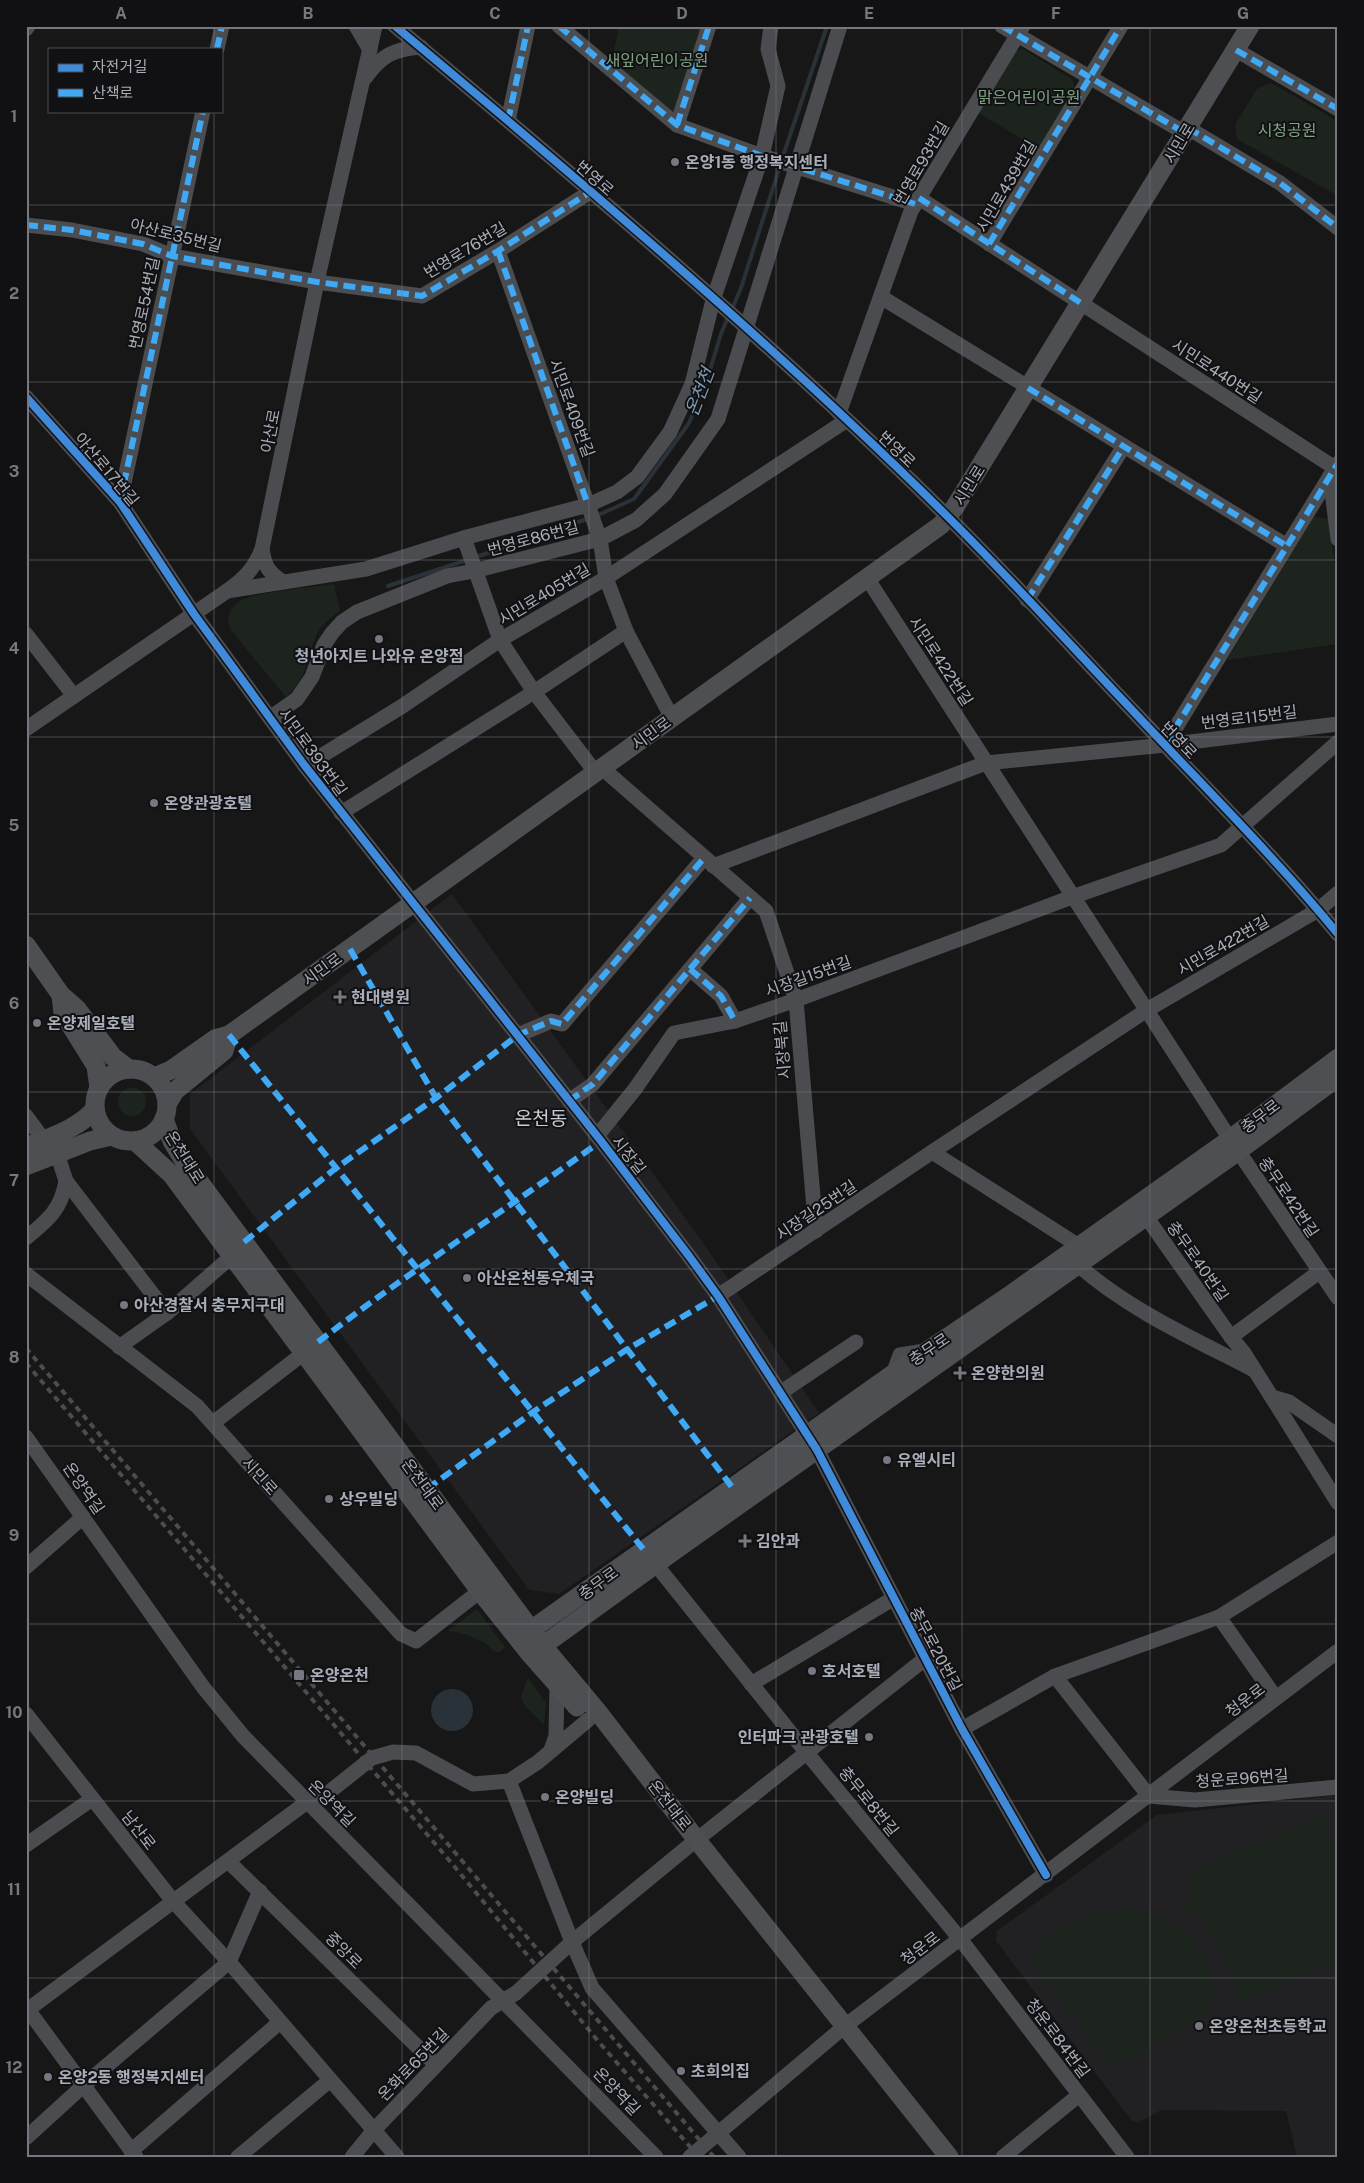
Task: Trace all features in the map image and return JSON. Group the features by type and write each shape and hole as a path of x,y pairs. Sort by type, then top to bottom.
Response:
{"main road":[{"name":"시민로","path":"154,1077 171,1070 216,1038 229,1035 933,531 948,517 1250,26"},
{"path":"26,945 61,995 77,1009 112,1057 129,1069"},
{"path":"61,995 63,1013 96,1066 99,1088"},
{"name":"시민로","path":"166,1112 175,1091 224,1051 229,1035"},
{"name":"충무로","path":"1234,1145 1338,1058"},
{"path":"129,1069 144,1071 154,1077 161,1086 166,1112 159,1129 150,1136 135,1141 128,1142 111,1136 100,1124 94,1109 99,1088 111,1074 129,1069"},
{"name":"충무로","path":"525,1635 650,1557 812,1442 1078,1265 1142,1211 1234,1145 1338,1077"},
{"path":"34,1143 86,1119 94,1109"},
{"name":"온천대로","path":"166,1112 172,1141 186,1164 311,1347 480,1591 525,1635"},
{"path":"26,1166 90,1140 111,1136"},
{"name":"온천대로","path":"135,1141 172,1175 232,1256 311,1347 525,1635 560,1678 588,1720 693,1842 842,2029 949,2157"},
{"name":"충무로","path":"812,1442 892,1374 1079,1246 1142,1211"},
{"name":"충무로","path":"537,1650 650,1557"},
{"name":"온천대로","path":"560,1678 598,1712 693,1842"},
{"name":"온천대로","path":"842,2029 936,2157"}],"street":[{"path":"217,48 222,26"},
{"path":"356,26 370,50"},
{"name":"아산로","path":"26,729 244,579 255,566 262,549 317,282 375,26"},
{"name":"번영로","path":"395,26 508,121 746,329 843,416 948,517 1242,827 1338,934"},
{"path":"508,121 528,26"},
{"path":"559,26 677,125 796,167 917,201 989,244"},
{"path":"677,125 709,26"},
{"path":"227,591 366,569 464,538 588,505 617,492 637,477 670,432 692,384 713,300 762,156 778,86 768,49 771,26"},
{"name":"번영로86번길","path":"270,718 297,699 306,688 324,645 332,633 342,622 357,612 448,576 600,539 636,520 665,494 718,419 840,26"},
{"path":"1002,26 1020,31 1090,79 1280,183 1338,228"},
{"name":"시민로439번길","path":"1080,303 989,244 1121,26"},
{"name":"번영로93번길","path":"843,416 911,211 1020,31"},
{"path":"363,82 374,66 387,55 404,48 421,47"},
{"path":"1236,50 1338,109"},
{"name":"번영로54번길","path":"120,502 203,112"},
{"name":"번영로76번길","path":"317,282 422,296 498,251 590,192"},
{"name":"아산로35번길","path":"26,225 72,230 143,244 172,256 317,282"},
{"name":"시민로409번길","path":"498,251 600,539 606,578 626,631 672,718"},
{"path":"881,297 1287,546"},
{"name":"시민로440번길","path":"1080,303 1335,469"},
{"name":"아산로17번길","path":"26,397 120,502 194,614"},
{"path":"606,578 843,416"},
{"path":"1027,600 1124,446"},
{"path":"1335,469 1338,539"},
{"name":"번영로","path":"1164,745 1335,469"},
{"name":"시민로405번길","path":"464,538 474,571 500,640 534,692 599,770"},
{"path":"262,549 265,565 273,575 283,582"},
{"name":"시민로405번길","path":"500,640 606,578"},
{"name":"시민로422번길","path":"867,578 1234,1145"},
{"name":"시민로393번길","path":"194,614 305,766 414,903"},
{"path":"534,692 626,631"},
{"path":"26,634 74,696"},
{"name":"시민로393번길","path":"305,766 401,707 500,640"},
{"name":"시민로393번길","path":"341,813 534,692"},
{"name":"번영로115번길","path":"1164,745 1338,724"},
{"path":"1072,897 1221,845 1338,742"},
{"path":"518,1035 551,1021 562,1024 708,862 986,763 1164,745"},
{"name":"시장북길","path":"599,770 766,911 796,1000 816,1231"},
{"path":"1318,910 1338,893"},
{"name":"시장길15번길","path":"597,1136 635,1089 674,1033 735,1021 1072,897"},
{"path":"569,1101 593,1084 750,898"},
{"name":"시장길","path":"414,903 689,1256 718,1296 812,1442"},
{"name":"시민로422번길","path":"1147,1010 1318,910"},
{"path":"690,969 721,996 735,1021"},
{"name":"시장길25번길","path":"718,1296 1147,1010"},
{"path":"26,1116 34,1143"},
{"name":"충무로42번길","path":"1234,1145 1319,1272 1336,1290"},
{"path":"932,1152 1079,1246"},
{"path":"57,1153 66,1181 167,1313"},
{"path":"26,1238 49,1218 63,1198 66,1181"},
{"name":"충무로40번길","path":"1142,1211 1254,1369 1338,1503"},
{"path":"119,1347 167,1313 232,1256"},
{"path":"1078,1265 1101,1284 1140,1311 1254,1369"},
{"path":"1231,1337 1319,1272"},
{"name":"시민로","path":"26,1274 197,1406 401,1634 416,1641 480,1591"},
{"path":"780,1393 856,1342"},
{"path":"213,1423 311,1347"},
{"path":"1272,1398 1289,1402 1338,1436"},
{"name":"온양역길","path":"26,1437 223,1712 243,1736 656,2157"},
{"name":"충무로20번길","path":"812,1442 962,1729 1046,1875"},
{"path":"26,1567 83,1517"},
{"path":"962,1729 1055,1676 1219,1618 1338,1542"},
{"name":"충무로8번길","path":"650,1557 806,1752 961,1940"},
{"path":"751,1684 894,1598"},
{"path":"1219,1618 1276,1698"},
{"name":"청운로","path":"690,2157 842,2029 1338,1651"},
{"name":"온천대로","path":"504,2000 516,1993 572,1942 693,1842 926,1658"},
{"path":"1055,1676 1149,1796"},
{"path":"551,1750 556,1736 560,1678"},
{"name":"남산로","path":"26,1714 173,1901 230,1962 329,2081 397,2157"},
{"path":"280,2022 133,2154 27,2009 307,1802 328,1793 372,1758 393,1752 416,1753 473,1784 509,1781 538,1762 588,1720"},
{"path":"509,1781 592,1988 739,2157"},
{"name":"청운로96번길","path":"1149,1796 1195,1800 1338,1787"},
{"path":"26,1845 92,1799"},
{"name":"중앙로","path":"228,1861 436,2065"},
{"path":"26,2138 84,2085 230,1962 260,1891"},
{"name":"청운로84번길","path":"961,1940 1127,2157"},
{"name":"온화로65번길","path":"352,2157 374,2130 436,2065 492,2008 504,2000"},
{"path":"238,2157 329,2081"},
{"path":"1003,2157 1079,2095"}],"shaded area":[{"path":"452,894 704,1244 819,1413 559,1594 529,1590 190,1129 190,1094"},
{"path":"452,1689 467,1695 473,1710 467,1725 452,1731 437,1725 431,1710 437,1695"},
{"name":"온양온천초등학교","path":"1338,1795 1338,2157 1297,2157 1286,2111 1161,2110 1138,2123 1132,2121 996,1941 997,1931 1157,1815"}],"green space":[{"name":"새잎어린이공원","path":"619,26 702,26 678,112 670,114 611,64"},
{"name":"맑은어린이공원","path":"1023,49 1073,80 1075,90 1040,150 977,112 1013,51"},
{"name":"시청공원","path":"1271,83 1338,121 1338,196 1237,139 1235,125 1257,89"},
{"path":"1314,517 1329,519 1338,590 1338,644 1227,660"},
{"path":"334,584 340,611 325,623 318,632 303,673 294,689 286,697 230,629 228,620 230,612 238,603 249,597"},
{"path":"132,1088 142,1092 146,1102 142,1112 132,1116 122,1112 118,1102 122,1092"},
{"path":"477,1609 505,1647 500,1652 495,1652 473,1637 448,1631"},
{"path":"528,1678 546,1703 544,1725 525,1706 521,1697"},
{"path":"1321,1815 1338,1853 1338,1958 1240,2002 1225,1958 1212,1934 1203,1923 1178,1903 1195,1895 1186,1876 1219,1859"},
{"path":"1136,1907 1169,1921 1182,1929 1192,1939 1207,1963 1217,1998 1199,2020 1120,2064 1105,2059 1032,1961 1044,1939 1065,1925 1101,1914"}],"waterway":[{"name":"온천천","path":"782,159 827,26"},
{"name":"온천천","path":"732,309 741,288 780,166"},
{"name":"온천천","path":"596,516 634,499 689,423 708,376 728,317"},
{"name":"온천천","path":"473,558 590,518"},
{"name":"온천천","path":"388,586 467,560"}],"railway":[{"path":"26,1348 714,2157"},
{"path":"26,1363 454,1866 598,2041 699,2157"}],"marked path":[{"path":"217,48 222,26"},
{"path":"508,121 528,26"},
{"path":"559,26 677,125 762,156 915,204"},
{"path":"677,125 709,26"},
{"path":"1002,26 1185,133"},
{"path":"989,244 1121,26"},
{"path":"1236,50 1338,109"},
{"path":"120,502 203,112"},
{"path":"1188,128 1280,183 1338,228"},
{"path":"26,225 72,230 143,244 172,256 317,282 422,296 498,251 590,192"},
{"path":"919,198 1081,303"},
{"path":"498,251 588,505"},
{"path":"1028,388 1287,546"},
{"path":"1027,600 1124,446"},
{"path":"1165,745 1338,463"},
{"path":"244,1242 336,1168 436,1098 518,1035 551,1021 562,1024 704,858"},
{"path":"569,1101 593,1084 750,898"},
{"path":"350,949 436,1098 732,1487"},
{"path":"690,969 721,996 735,1021"},
{"path":"229,1035 644,1550"},
{"path":"318,1342 388,1290 601,1141"},
{"path":"427,1489 533,1412 626,1350 718,1296"}],"cycle path":[{"path":"395,26 676,265 881,452 1018,588 1263,849 1338,934"},
{"path":"26,397 120,502 194,614 305,766 601,1141 718,1296 817,1450 962,1729 1046,1875"}],"place":[{"name":"온양1동 행정복지센터","path":"675,162"},
{"name":"청년아지트 나와유 온양점","path":"379,639"},
{"name":"온양관광호텔","path":"154,803"},
{"name":"현대병원","path":"340,997"},
{"name":"온양제일호텔","path":"37,1023"},
{"name":"아산온천동우체국","path":"467,1278"},
{"name":"아산경찰서 충무지구대","path":"124,1305"},
{"name":"온양한의원","path":"960,1373"},
{"name":"유엘시티","path":"887,1460"},
{"name":"상우빌딩","path":"329,1499"},
{"name":"김안과","path":"745,1541"},
{"name":"호서호텔","path":"812,1671"},
{"name":"온양온천","path":"299,1675"},
{"name":"인터파크 관광호텔","path":"869,1737"},
{"name":"온양빌딩","path":"545,1797"},
{"name":"온양온천초등학교","path":"1199,2026"},
{"name":"초희의집","path":"681,2071"},
{"name":"온양2동 행정복지센터","path":"48,2077"}],"district":[{"name":"온천동","path":"541,1118"}]}
